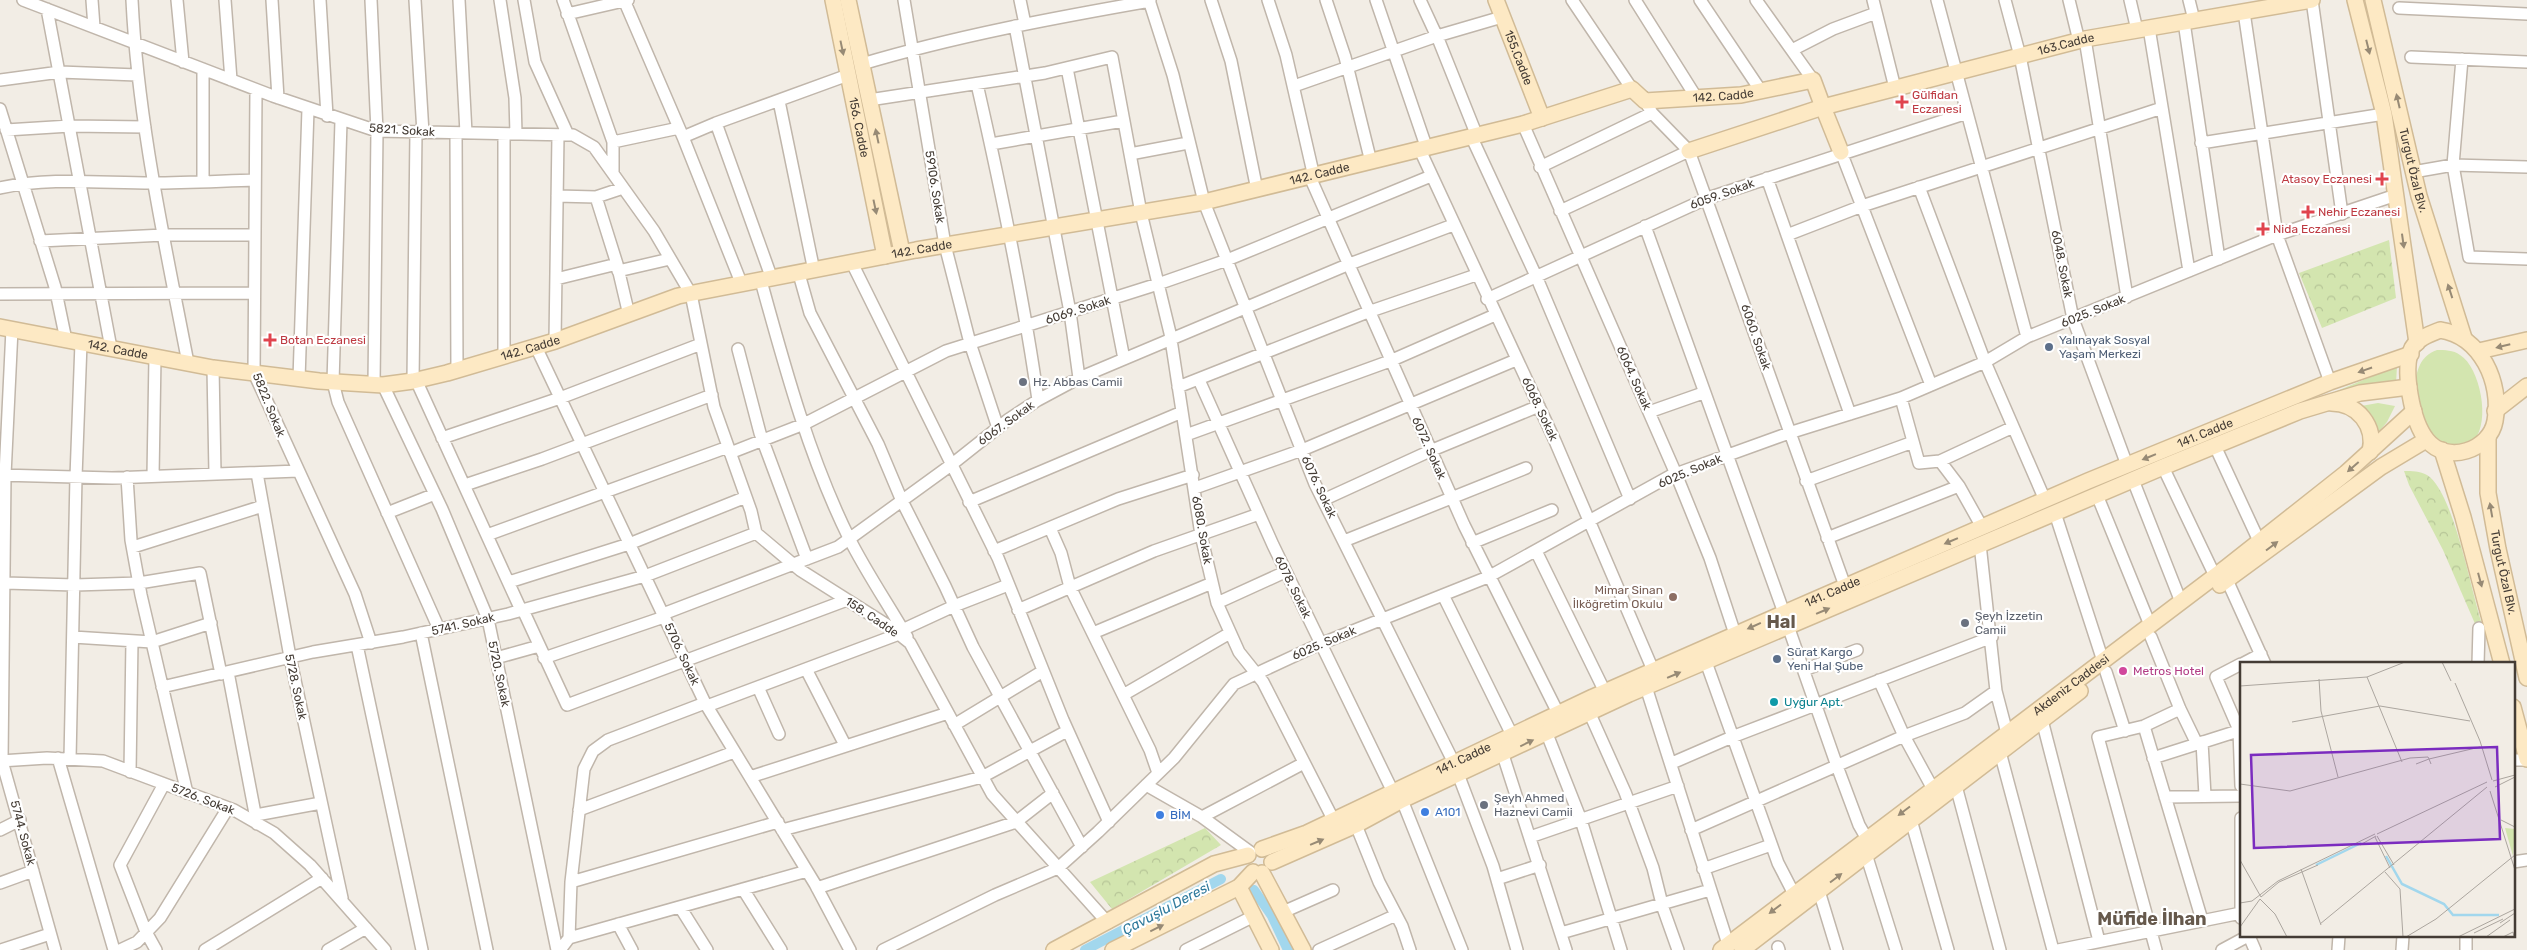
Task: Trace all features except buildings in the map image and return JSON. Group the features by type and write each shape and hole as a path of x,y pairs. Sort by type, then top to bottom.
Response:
{"street":[{"path":"92,0 94,28"},
{"path":"132,0 137,75 145,128 188,363"},
{"path":"177,0 183,62"},
{"path":"225,0 231,80"},
{"path":"272,0 278,98"},
{"path":"320,0 327,116"},
{"path":"371,0 378,131 379,384"},
{"path":"415,0 419,132 414,381 465,485 567,705 847,600"},
{"path":"457,370 461,133 459,0"},
{"path":"500,0 515,98 516,134"},
{"path":"524,0 535,62 563,135 557,196 555,341"},
{"path":"563,0 613,142 613,173"},
{"path":"567,14 625,0 742,285"},
{"name":"156. Cadde","path":"833,0 885,256"},
{"name":"156. Cadde","path":"848,0 902,252"},
{"name":"59106. Sokak","path":"904,0 945,245 970,343 998,428"},
{"path":"1020,0 1023,76 1070,312 1080,378"},
{"path":"862,64 912,49 1020,25 1150,0"},
{"name":"6076. Sokak","path":"1150,0 1173,75 1204,202 1226,260 1323,500 1456,769 1497,879 1517,950"},
{"path":"1211,0 1231,61 1257,190"},
{"name":"6072. Sokak","path":"1268,0 1294,86 1312,177 1328,219 1451,498 1488,577 1561,719"},
{"path":"1326,0 1348,69 1371,162"},
{"name":"6068. Sokak","path":"1376,0 1394,52 1431,176 1539,406 1653,670"},
{"path":"1420,0 1437,36 1474,137 1536,276 1630,499"},
{"name":"155.Cadde","path":"1496,0 1542,118"},
{"path":"1540,167 1648,107 1632,89 1572,0"},
{"path":"1635,0 1696,97"},
{"path":"1700,0 1761,91"},
{"path":"1756,0 1813,80 1931,385"},
{"path":"1873,0 1896,88"},
{"path":"1938,0 1966,113 2027,337"},
{"name":"6048. Sokak","path":"2005,0 2020,56 2073,319 2128,465"},
{"path":"2069,0 2082,40 2127,297"},
{"path":"2130,0 2143,29 2162,108 2189,271"},
{"path":"2189,0 2189,21 2202,143 2219,259"},
{"path":"2312,0 2342,214"},
{"name":"163.Cadde","path":"1689,151 1824,107 2082,40 2189,21 2248,7 2312,0"},
{"name":"Turgut Özal Blv.","path":"2355,0 2384,114 2396,195 2414,349"},
{"name":"Turgut Özal Blv.","path":"2373,0 2419,196 2464,338"},
{"name":"5821. Sokak","path":"28,1 134,44 256,90 341,121 378,131 573,135 594,147 670,258 691,294"},
{"path":"2248,7 2262,132 2277,235 2330,382"},
{"path":"2399,8 2527,14"},
{"path":"47,9 81,181 111,348"},
{"path":"1792,50 1832,29 1876,13"},
{"path":"1294,86 1348,69 1437,36 1502,17"},
{"name":"6080. Sokak","path":"1067,68 1112,57 1141,213 1171,338 1201,535 1216,604 1239,652 1263,682 1334,821"},
{"path":"2411,58 2527,62"},
{"path":"2462,59 2453,165 2469,257 2527,259"},
{"path":"869,100 1067,68 1124,359"},
{"path":"202,69 203,181"},
{"path":"0,80 60,72 137,75"},
{"path":"613,142 681,133 780,101 848,75"},
{"name":"142. Cadde","path":"1648,107 1696,97 1741,95 1813,80"},
{"path":"977,84 1011,234 1028,327 1038,400"},
{"name":"142. Cadde","path":"6,328 213,368 333,382 379,384 414,381 555,341 629,316 678,296 814,271 902,252 1204,202 1474,137 1523,124 1632,89"},
{"name":"5822. Sokak","path":"256,90 254,373 355,594 371,642"},
{"path":"780,101 814,271"},
{"name":"6060. Sokak","path":"1648,107 1689,151 1708,198 1806,481 1848,593"},
{"path":"1787,235 1862,206 2162,108"},
{"path":"0,109 56,294 66,340"},
{"path":"299,378 308,109"},
{"name":"6059. Sokak","path":"1487,298 1708,198 1842,152 1966,113"},
{"path":"2202,143 2384,114"},
{"path":"991,144 1080,130 1124,120"},
{"path":"341,121 333,382 338,402 439,629"},
{"path":"716,123 767,280 804,424 828,492 850,539 901,632"},
{"name":"6064. Sokak","path":"1523,124 1540,167 1676,474 1710,558 1735,634"},
{"path":"6,130 70,126 145,128"},
{"path":"504,134 504,356"},
{"path":"1130,154 1188,142"},
{"path":"1560,211 1689,151"},
{"path":"2414,172 2453,165 2527,167"},
{"name":"6069. Sokak","path":"487,535 605,492 763,440 804,424 946,351 1028,327 1226,260 1431,176"},
{"path":"1767,178 1850,414"},
{"path":"0,188 23,183 81,181 154,183 255,180"},
{"path":"1919,187 2011,428 2045,500"},
{"path":"557,196 596,197 623,188"},
{"name":"6025. Sokak","path":"883,950 1058,868 1109,822 1174,758 1234,684 1255,673 1320,644 1488,577 1676,474 1789,433 1901,398 1985,362 2027,337 2277,235 2396,195"},
{"path":"596,197 618,267 629,316"},
{"name":"6067. Sokak","path":"544,658 663,616 838,547 1038,400 1080,378 1171,338 1348,265 1453,225"},
{"path":"1644,226 1837,766 1859,825 1867,839"},
{"path":"40,241 164,235 255,235"},
{"path":"556,279 670,258"},
{"path":"852,263 994,551 1067,731 1109,822"},
{"path":"798,274 810,312 878,444 902,501 954,606 1000,698 1082,847"},
{"path":"1178,387 1368,312 1476,275"},
{"path":"0,294 254,293"},
{"path":"691,294 712,395 756,533"},
{"path":"1186,435 1390,361 1495,315"},
{"name":"5744. Sokak","path":"6,328 2,475 5,583 1,761 20,820 50,934 56,950"},
{"path":"2440,330 2453,332 2464,338 2479,351 2494,389 2495,411 2492,433 2474,449 2461,452 2442,450 2426,440 2414,411 2407,373 2414,349 2425,335 2440,330"},
{"path":"2479,351 2527,340"},
{"path":"70,759 76,477 82,343"},
{"path":"442,438 560,398 701,344"},
{"name":"5706. Sokak","path":"536,347 706,705 817,888 850,950"},
{"path":"738,349 763,440 807,559"},
{"name":"141. Cadde","path":"1848,593 1980,544 2215,446 2296,404 2330,382 2414,349"},
{"path":"153,476 155,357"},
{"path":"1195,488 1302,450 1516,360"},
{"path":"213,368 215,474"},
{"name":"6078. Sokak","path":"1199,380 1285,572 1398,796 1462,950"},
{"name":"5720. Sokak","path":"379,384 435,494 488,618 558,950"},
{"path":"2495,411 2527,386"},
{"name":"141. Cadde","path":"1054,950 1108,923 1214,864 1280,845 1398,796 1456,769 1512,736 1646,687 1706,662 1786,620 1848,593 1982,527 2128,465 2296,404 2327,403 2360,394 2409,387"},
{"path":"1649,412 1703,392"},
{"path":"465,485 582,444 712,395"},
{"path":"1901,398 1919,463 1940,461 2011,428"},
{"path":"2327,403 2350,406 2359,413 2370,428 2373,438 2370,452"},
{"path":"1323,500 1430,451 1539,406"},
{"name":"Akdeniz Caddesi","path":"2150,631 2181,602 2221,578 2259,542 2370,452 2414,411"},
{"path":"969,502 1182,412"},
{"name":"Turgut Özal Blv.","path":"2488,438 2488,493 2498,549 2524,647 2527,678"},
{"name":"Akdeniz Caddesi","path":"1730,948 1794,894 2007,733 2104,666 2221,578 2381,467 2426,440"},
{"path":"1806,481 1913,442"},
{"path":"2215,446 2259,542"},
{"name":"Turgut Özal Blv.","path":"2442,450 2463,517 2501,662"},
{"path":"1940,461 1959,486 1982,527"},
{"path":"2163,467 2263,659 2250,662"},
{"path":"1344,541 1526,468"},
{"path":"2,475 127,477 298,471"},
{"name":"5728. Sokak","path":"257,473 290,658 342,900"},
{"path":"994,551 1118,499 1193,475"},
{"path":"127,477 133,547 139,583 187,793"},
{"path":"2133,480 2181,602"},
{"path":"1827,538 1959,486"},
{"path":"387,514 435,494"},
{"path":"2097,495 2180,709 2200,743 2205,796"},
{"path":"509,582 630,544 746,497"},
{"path":"133,547 263,506"},
{"path":"1472,543 1552,510"},
{"path":"2055,513 2125,731"},
{"path":"1018,610 1154,551 1259,514"},
{"path":"1050,528 1061,552 1070,587 1150,750 1158,773"},
{"name":"5741. Sokak","path":"162,687 290,658 421,633 522,610 644,576 756,533"},
{"name":"158. Cadde","path":"756,533 793,564 847,600 901,632 910,643 992,794 1108,923"},
{"path":"1980,544 1992,638 1996,691 2007,733"},
{"path":"1536,551 1604,692"},
{"path":"1216,604 1285,572"},
{"path":"5,583 75,585 139,583 200,573 210,622 225,673 257,819 321,802"},
{"path":"1093,633 1212,583"},
{"path":"569,938 571,882 584,769 593,751 608,740 806,669 901,632 954,606 1008,585"},
{"path":"1443,595 1512,736"},
{"name":"141. Cadde","path":"1587,707 1604,692 1735,634 1786,620"},
{"path":"73,637 152,642 210,622"},
{"path":"2478,662 2479,628"},
{"path":"1123,695 1230,632"},
{"path":"421,633 487,950"},
{"path":"1672,763 1732,737 1992,638"},
{"path":"130,772 132,641"},
{"path":"357,645 422,950"},
{"path":"496,658 539,646"},
{"path":"1804,670 1856,650"},
{"path":"1706,662 1771,845 1794,894"},
{"path":"2154,758 2240,730 2216,677 2240,665"},
{"name":"Akdeniz Caddesi","path":"1730,948 1819,891 2042,720 2104,666"},
{"path":"806,669 844,746"},
{"path":"954,725 1042,671"},
{"path":"1879,680 1904,736 1933,789"},
{"path":"758,687 779,734"},
{"path":"1646,687 1672,763 1703,870 1730,948"},
{"path":"1691,830 1904,736 1965,712 1996,691"},
{"path":"1587,707 1629,802 1653,868 1662,904 1678,950"},
{"path":"2156,950 2098,737 2144,726 2180,709"},
{"path":"2514,711 2527,760 2514,760"},
{"path":"750,777 948,713"},
{"name":"141. Cadde","path":"1456,769 1503,755 1547,734 1561,719"},
{"path":"2042,720 2099,941"},
{"path":"2144,726 2202,920"},
{"path":"571,882 642,859 982,777 1067,731"},
{"path":"1547,734 1581,820 1621,950"},
{"path":"579,810 734,752"},
{"path":"2000,752 2053,950"},
{"path":"1503,755 1566,950"},
{"path":"58,758 114,950"},
{"name":"5726. Sokak","path":"1,761 58,758 102,761 257,819 322,878 385,950"},
{"path":"1202,817 1304,763"},
{"path":"156,950 146,932 120,865 164,784"},
{"path":"1114,950 1239,887 1257,873 1269,869 1272,862 1269,854 1253,852 1202,817 1146,785"},
{"path":"1530,837 1678,786"},
{"path":"1956,786 2000,950"},
{"path":"817,888 1016,822 1053,793"},
{"name":"141. Cadde","path":"1272,862 1356,825 1398,796"},
{"path":"2165,797 2240,796"},
{"path":"120,950 137,942 160,918 228,808"},
{"path":"0,830 20,820"},
{"path":"1911,820 1948,950"},
{"path":"1356,825 1410,950"},
{"path":"1703,870 1771,845"},
{"path":"1253,852 1246,863 1257,873 1284,912 1303,950"},
{"path":"1866,854 1896,950"},
{"path":"2514,862 2527,860"},
{"path":"1497,879 1540,865"},
{"path":"0,883 33,871"},
{"path":"558,950 569,938 807,871"},
{"path":"205,950 322,878"},
{"path":"1239,887 1271,950"},
{"path":"743,889 781,950"},
{"path":"1284,912 1333,890"},
{"path":"1561,933 1710,890"},
{"path":"1819,891 1837,950"},
{"path":"680,907 707,950"},
{"path":"1319,950 1345,945 1396,915"},
{"path":"2058,950 2202,920 2240,915"},
{"path":"1186,950 1254,916"},
{"path":"618,924 632,950"},
{"path":"328,950 366,928"},
{"path":"1,950 50,934"},
{"path":"2222,950 2244,938"},
{"path":"2249,938 2255,950"}],"green space":[{"path":"2389,240 2396,298 2322,328 2299,273"},
{"path":"2437,350 2446,350 2460,355 2467,361 2478,382 2481,395 2482,421 2479,432 2474,440 2461,449 2439,443 2431,434 2419,409 2416,380 2419,367 2426,356"},
{"path":"2397,366 2396,384 2308,403"},
{"path":"2378,403 2395,406 2387,422 2375,436 2361,406"},
{"path":"2404,471 2419,472 2427,475 2437,485 2453,521 2482,624 2476,626 2443,550 2409,485"},
{"path":"1205,828 1221,845 1112,909 1090,882"}],"waterway":[{"name":"Çavuşlu Deresi","path":"1085,950 1221,879"},
{"name":"Çavuşlu Deresi","path":"1254,890 1272,916 1288,950"}],"place":[{"name":"Gülfidan Eczanesi","path":"1902,102"},
{"name":"Atasoy Eczanesi","path":"2382,179"},
{"name":"Nehir Eczanesi","path":"2308,212"},
{"name":"Nida Eczanesi","path":"2263,229"},
{"name":"Botan Eczanesi","path":"270,340"},
{"name":"Yalınayak Sosyal Yaşam Merkezi","path":"2049,347"},
{"name":"Hz. Abbas Camii","path":"1023,382"},
{"name":"Mimar Sinan İlköğretim Okulu","path":"1673,597"},
{"name":"Şeyh İzzetin Camii","path":"1965,623"},
{"name":"Sürat Kargo Yeni Hal Şube","path":"1777,659"},
{"name":"Metros Hotel","path":"2123,671"},
{"name":"Uyğur Apt.","path":"1774,702"},
{"name":"Şeyh Ahmed Haznevi Camii","path":"1484,805"},
{"name":"A101","path":"1425,812"},
{"name":"BİM","path":"1160,815"}],"district":[{"name":"Hal","path":"1781,622"},
{"name":"Müfide İlhan","path":"2152,919"}]}
